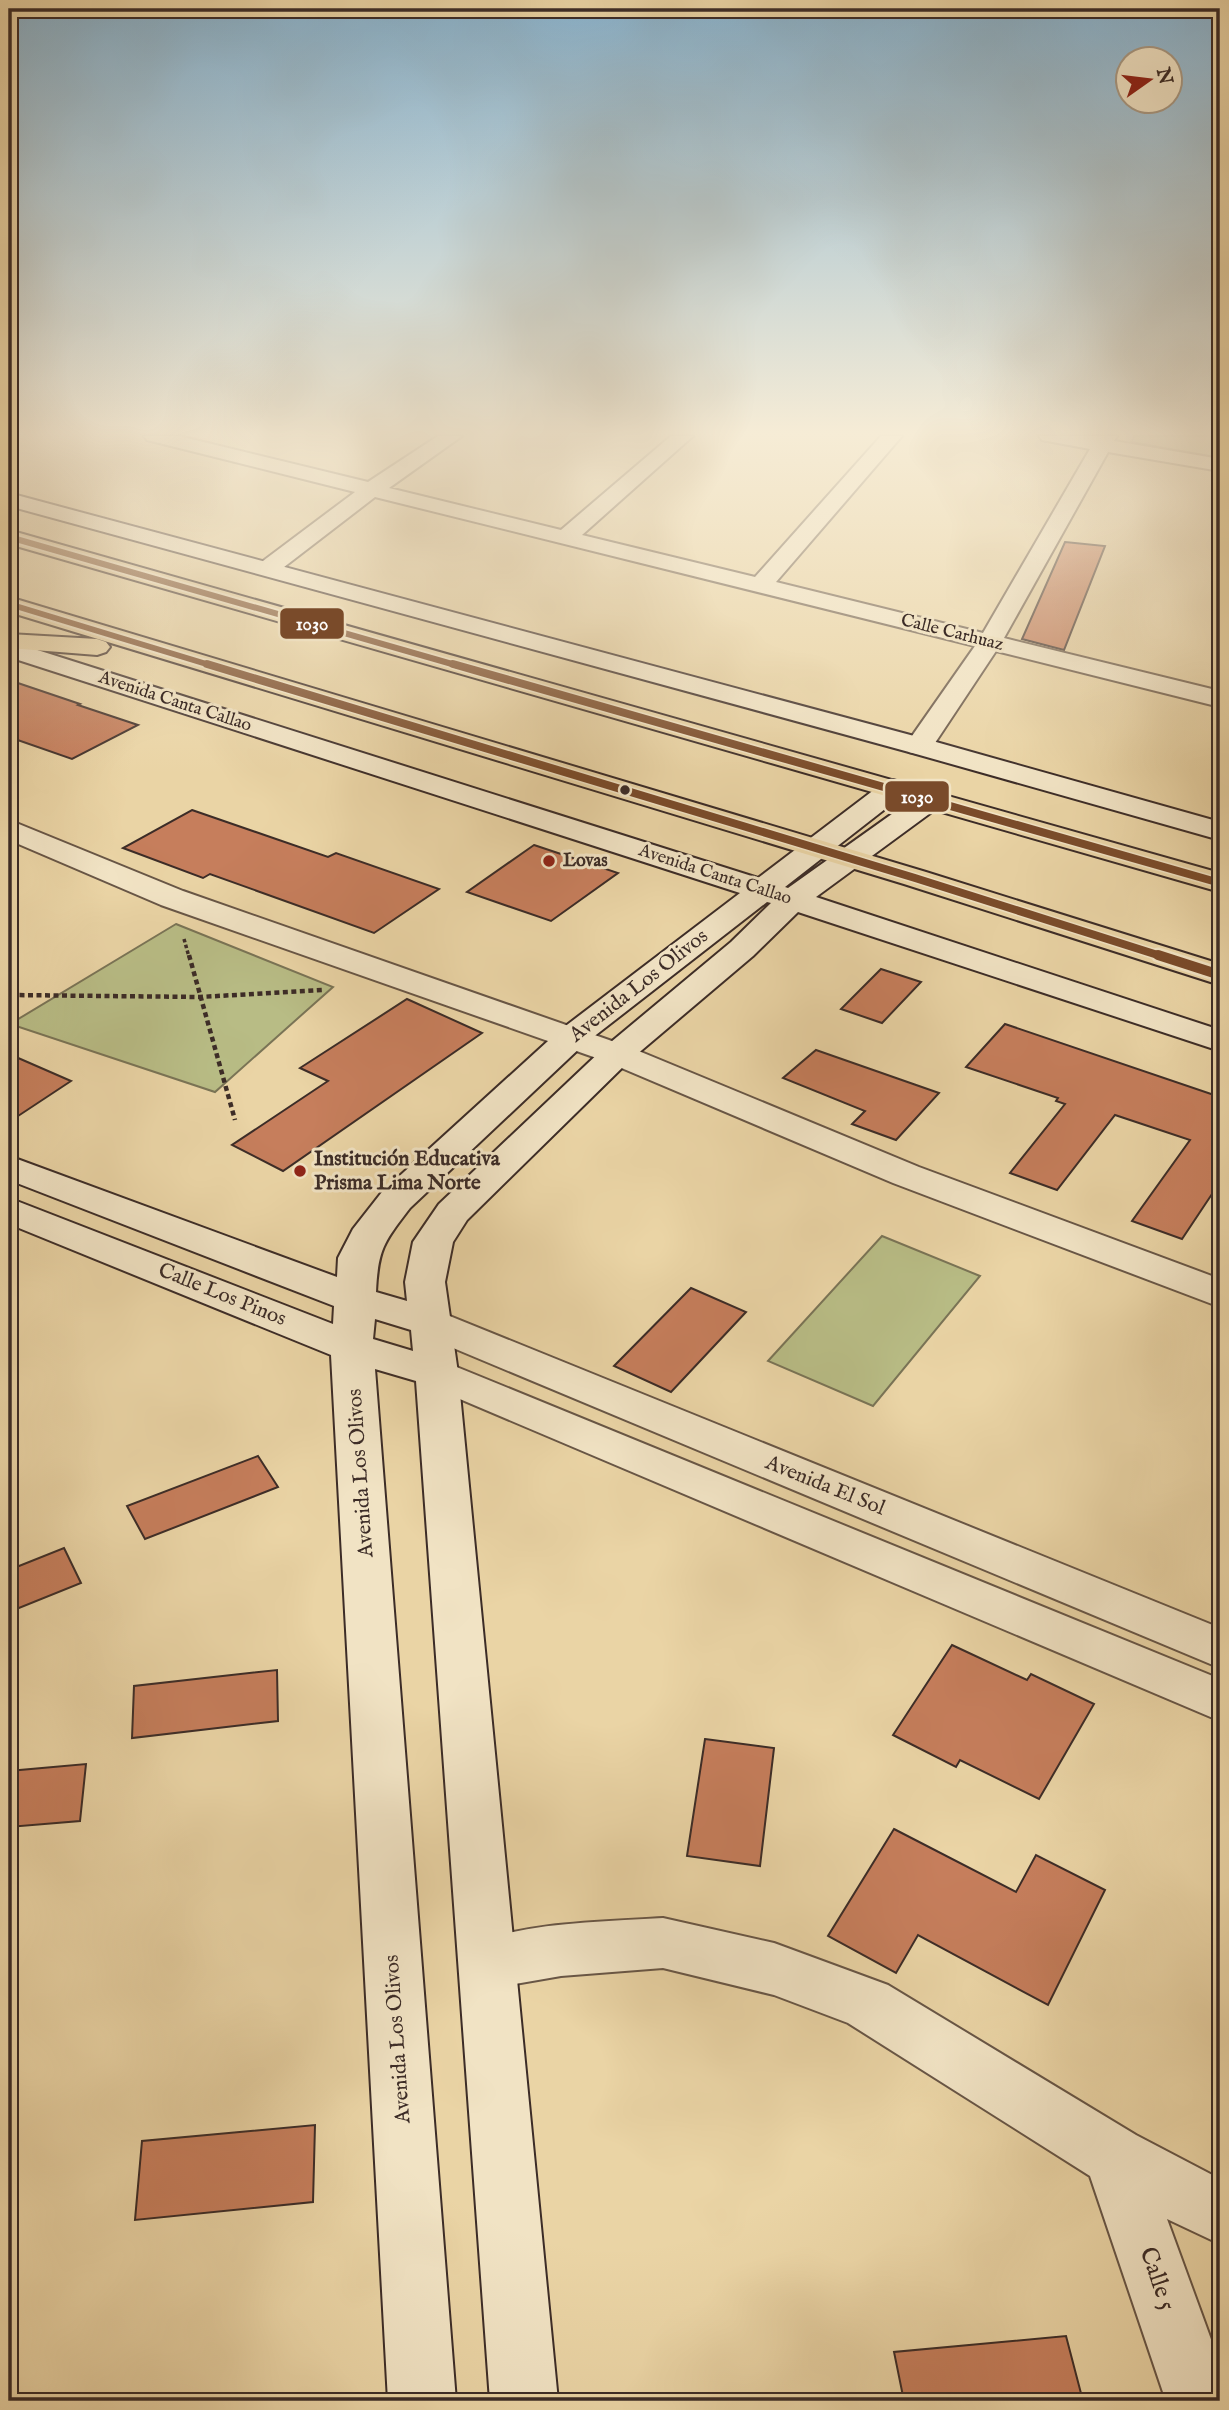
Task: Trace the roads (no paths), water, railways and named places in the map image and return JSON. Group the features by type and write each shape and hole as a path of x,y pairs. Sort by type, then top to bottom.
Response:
{"highway":[{"path":"49,548 1220,883"},
{"path":"9,604 834,854 1220,975"},
{"path":"9,641 161,652"}],"street":[{"path":"191,548 919,746 1220,831"},
{"path":"267,569 294,548"},
{"name":"Calle Carhuaz","path":"608,548 1220,699"},
{"path":"760,586 793,548"},
{"path":"919,746 990,642 1043,548"},
{"name":"Avenida Canta Callao","path":"9,649 777,895 1220,1041"},
{"name":"Avenida Los Olivos","path":"422,2401 352,1347 358,1258 373,1229 396,1200 570,1038 777,895 911,794"},
{"path":"9,829 172,898 617,1054 906,1175 1220,1294"},
{"name":"Avenida Los Olivos","path":"524,2401 437,1373 425,1282 433,1242 453,1212 617,1054 742,949 777,895"},
{"name":"Calle Los Pinos","path":"9,1167 355,1299 430,1322"},
{"name":"Calle Los Pinos","path":"9,1210 352,1347 437,1373"},
{"name":"Avenida El Sol","path":"430,1322 1220,1649"},
{"path":"437,1373 1220,1701"},
{"path":"487,1963 561,1950 663,1943 774,1969 868,2004 1114,2156 1220,2213"},
{"name":"Calle 5","path":"1114,2156 1200,2401"}],"place":[{"name":"Lovas","path":"549,861"},
{"name":"Institución Educativa Prisma Lima Norte","path":"300,1171"}]}
